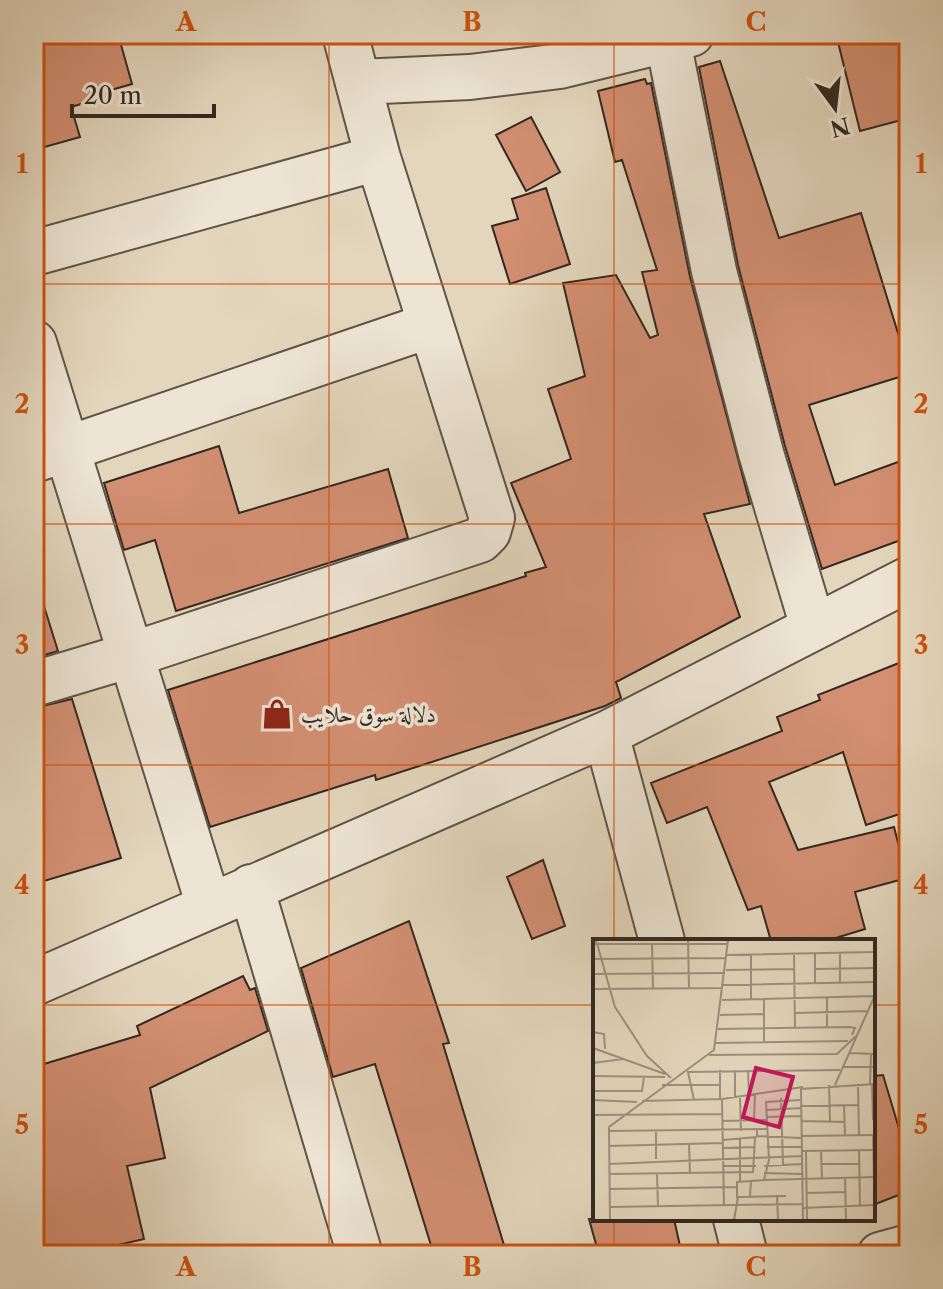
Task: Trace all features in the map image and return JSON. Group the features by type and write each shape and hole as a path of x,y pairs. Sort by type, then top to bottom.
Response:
{"street":[{"path":"34,684 480,540 488,532 492,518 378,158 345,34"},
{"path":"359,82 470,77 560,66 680,37 714,271 761,453 813,627"},
{"path":"34,253 378,158"},
{"path":"50,454 431,325"},
{"path":"34,343 50,454 131,655 209,906"},
{"path":"34,983 606,734 909,579"},
{"path":"606,734 661,939"},
{"path":"251,887 360,1255"},
{"path":"736,1221 745,1255"},
{"path":"880,1255 909,1247"}],"building":[{"path":"34,34 118,34 132,84 104,92 105,97 71,107 80,137 34,150"},
{"path":"836,34 909,34 909,118 860,131"},
{"path":"720,61 779,238 861,213 909,369 909,374 809,405 835,485 909,458 909,537 822,569 785,446 738,265 699,67"},
{"path":"645,79 647,84 651,83 690,277 750,504 704,514 740,617 616,682 621,698 605,706 376,780 375,775 210,827 168,690 546,567 511,483 571,459 548,389 585,376 563,283 616,275 650,338 658,335 642,272 657,270 622,160 615,162 598,91"},
{"path":"531,117 560,172 526,191 496,135"},
{"path":"546,188 570,264 510,284 492,226 518,219 512,199"},
{"path":"219,446 239,513 388,469 408,538 176,611 155,540 124,550 104,483"},
{"path":"43,603 58,651 34,658 34,605"},
{"path":"909,659 909,811 866,825 843,752 769,782 798,850 894,827 907,878 855,892 865,929 832,939 770,939 761,906 748,910 707,807 667,823 651,783 782,731 777,717 820,700 818,695"},
{"path":"72,699 121,858 34,884 34,708"},
{"path":"543,860 565,926 532,939 507,877"},
{"path":"409,921 449,1043 443,1044 507,1255 434,1255 375,1064 333,1077 301,968"},
{"path":"243,976 250,990 255,988 268,1031 150,1088 165,1158 127,1166 144,1239 75,1255 34,1255 34,1067 140,1035 137,1026"},
{"path":"883,1075 909,1162 909,1191 875,1204 875,1076"},
{"path":"589,1219 674,1221 682,1255 599,1255"}],"place":[{"name":"دلالة سوق حلايب","path":"277,714"}]}
